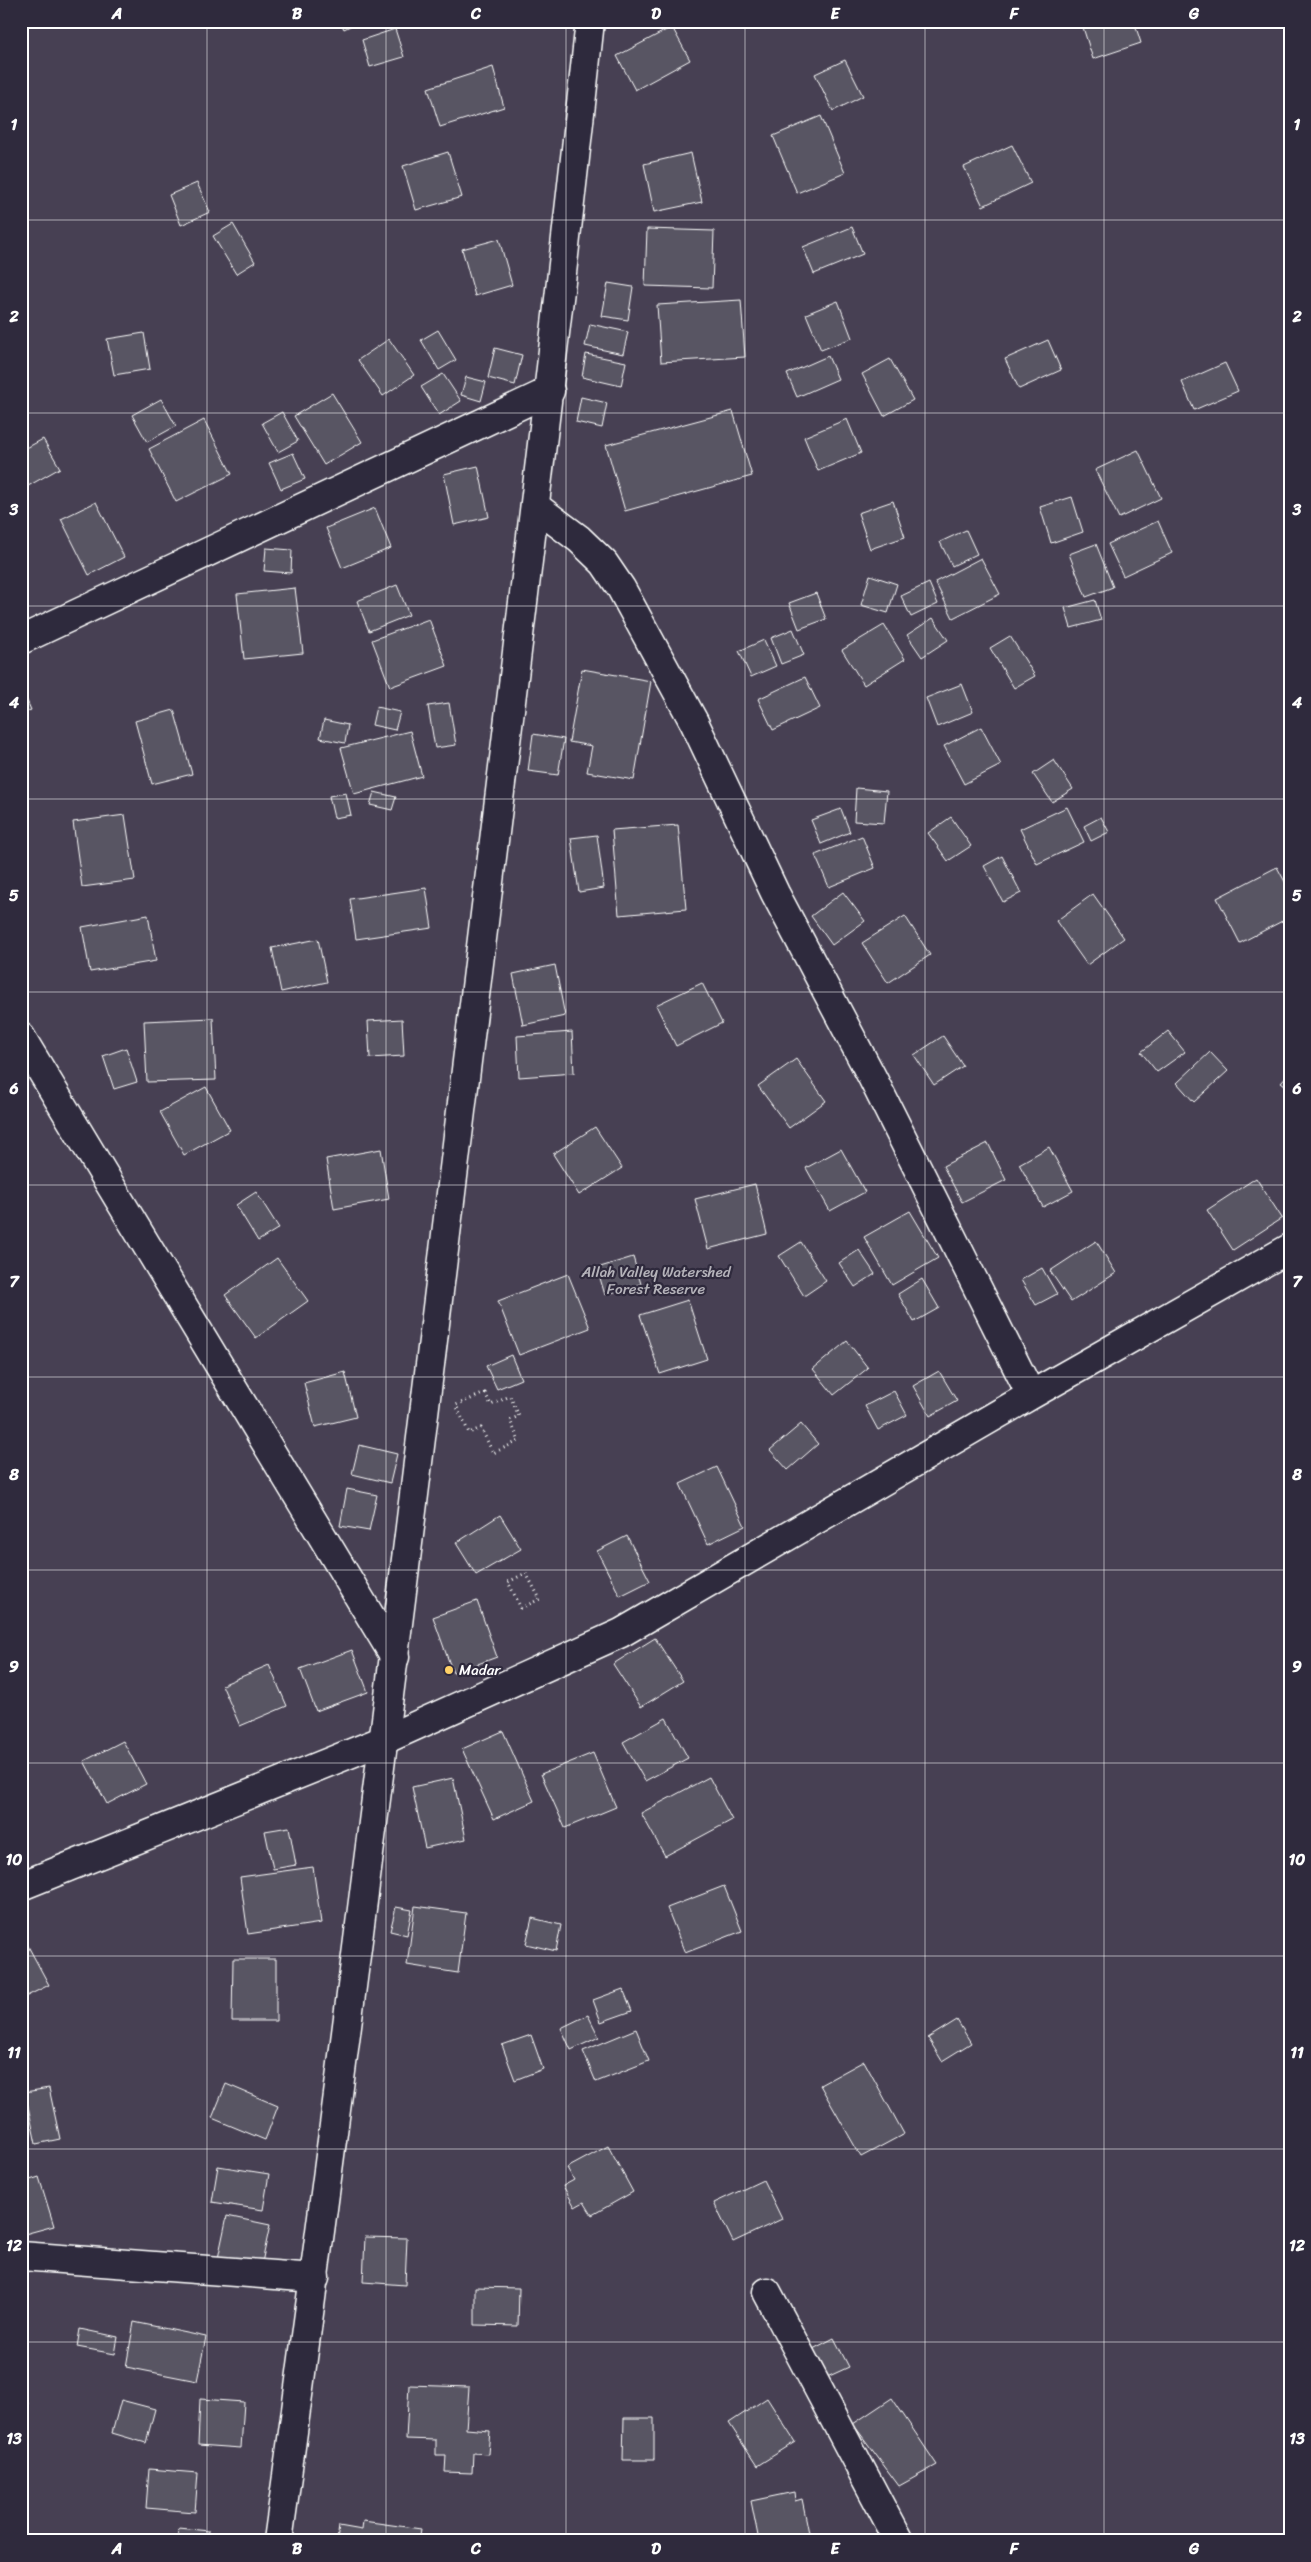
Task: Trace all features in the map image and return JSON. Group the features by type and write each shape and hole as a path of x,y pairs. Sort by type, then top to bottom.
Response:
{"street":[{"path":"278,2541 395,1657 550,391 590,21"},
{"path":"21,640 550,391"},
{"path":"535,506 579,539 604,563 620,588 694,722 775,893 872,1077 1031,1395"},
{"path":"21,1037 395,1657"},
{"path":"21,1886 384,1740 621,1633 1031,1395 1290,1248"},
{"path":"21,2256 314,2278"},
{"path":"767,2292 899,2541"}],"path":[{"path":"485,1393 491,1405 510,1396 519,1416 510,1420 519,1441 493,1453 481,1428 469,1433 456,1405 485,1393"},
{"path":"526,1573 540,1599 521,1608 508,1582 526,1573"}],"green space":[{"name":"Allah Valley Watershed Forest Reserve","path":"21,21 1290,21 1290,2541 21,2541"}],"building":[{"path":"340,21 360,21 344,29"},
{"path":"1081,21 1134,21 1141,43 1093,59"},
{"path":"672,27 690,60 635,90 617,56"},
{"path":"395,29 404,57 370,67 362,40"},
{"path":"845,60 863,96 833,111 815,74"},
{"path":"493,67 504,107 440,127 428,88"},
{"path":"821,116 845,173 797,193 773,136"},
{"path":"1012,145 1031,183 983,206 964,167"},
{"path":"448,152 462,197 416,210 403,166"},
{"path":"691,153 702,202 654,212 644,164"},
{"path":"197,183 210,212 181,225 169,195"},
{"path":"233,224 255,262 236,274 213,236"},
{"path":"852,227 863,254 814,274 803,247"},
{"path":"647,229 714,231 712,288 645,286"},
{"path":"499,239 512,285 475,296 462,249"},
{"path":"608,283 633,287 628,320 602,316"},
{"path":"741,300 745,357 661,362 657,305"},
{"path":"838,301 852,338 821,350 806,314"},
{"path":"590,324 628,332 623,354 585,346"},
{"path":"438,330 456,360 439,370 421,340"},
{"path":"144,333 150,369 114,375 107,339"},
{"path":"389,339 414,375 383,396 358,360"},
{"path":"1048,340 1061,370 1019,389 1005,359"},
{"path":"495,348 522,355 515,385 488,378"},
{"path":"586,354 626,362 621,386 582,377"},
{"path":"828,356 838,379 797,397 787,374"},
{"path":"890,359 913,400 884,416 862,374"},
{"path":"1225,363 1238,391 1194,410 1182,382"},
{"path":"443,374 461,401 439,415 421,387"},
{"path":"466,377 486,382 481,401 461,395"},
{"path":"332,393 362,442 324,465 294,416"},
{"path":"581,397 607,403 602,428 576,422"},
{"path":"161,399 176,426 147,442 132,415"},
{"path":"733,411 752,476 625,511 606,445"},
{"path":"282,412 298,441 278,452 262,423"},
{"path":"847,419 861,453 818,471 804,437"},
{"path":"204,420 232,474 176,502 149,449"},
{"path":"43,439 60,468 21,490 21,451"},
{"path":"1138,450 1161,498 1119,518 1095,470"},
{"path":"293,453 305,479 281,489 269,463"},
{"path":"478,466 489,517 454,525 444,474"},
{"path":"1072,497 1083,532 1051,543 1040,507"},
{"path":"893,501 905,537 870,549 858,513"},
{"path":"96,502 124,557 89,575 61,519"},
{"path":"375,508 391,548 342,568 326,528"},
{"path":"1158,521 1172,553 1123,576 1108,544"},
{"path":"966,530 977,554 952,566 940,542"},
{"path":"1096,544 1113,587 1086,597 1069,554"},
{"path":"266,548 292,550 291,573 264,571"},
{"path":"981,558 1000,594 953,618 935,582"},
{"path":"870,575 897,584 888,613 861,605"},
{"path":"929,583 938,604 911,617 901,596"},
{"path":"397,585 409,615 369,631 357,601"},
{"path":"295,588 303,653 244,659 237,594"},
{"path":"816,593 826,619 799,629 789,603"},
{"path":"1095,600 1101,620 1071,628 1065,608"},
{"path":"933,618 948,640 922,657 907,635"},
{"path":"429,619 447,666 390,687 372,640"},
{"path":"884,625 905,659 864,685 842,650"},
{"path":"793,629 804,655 781,664 771,638"},
{"path":"1010,636 1035,676 1014,688 990,648"},
{"path":"764,640 776,666 751,677 739,651"},
{"path":"582,669 651,681 634,780 587,772 592,746 569,742"},
{"path":"805,677 820,708 773,730 758,699"},
{"path":"962,684 973,712 937,727 926,698"},
{"path":"21,687 31,710 21,714"},
{"path":"449,703 456,745 435,748 428,706"},
{"path":"376,707 400,712 395,730 372,725"},
{"path":"174,710 192,774 152,784 135,721"},
{"path":"324,720 348,725 345,743 320,738"},
{"path":"981,727 1001,765 964,784 944,746"},
{"path":"410,731 422,776 354,794 341,748"},
{"path":"533,734 564,739 558,775 528,771"},
{"path":"1054,760 1073,789 1052,802 1033,774"},
{"path":"856,788 887,791 884,823 854,821"},
{"path":"374,792 396,797 392,810 370,805"},
{"path":"346,793 351,815 334,818 329,796"},
{"path":"1067,807 1084,842 1037,864 1020,829"},
{"path":"841,809 850,832 821,844 811,820"},
{"path":"125,815 135,880 82,887 73,822"},
{"path":"951,817 971,846 948,861 928,833"},
{"path":"1101,817 1109,832 1091,841 1084,826"},
{"path":"678,825 686,909 619,915 612,830"},
{"path":"597,835 604,888 579,892 571,838"},
{"path":"862,836 875,868 829,887 815,855"},
{"path":"1002,856 1021,893 1003,902 984,866"},
{"path":"1277,867 1290,891 1290,917 1240,943 1217,898"},
{"path":"426,888 432,928 356,939 350,899"},
{"path":"843,892 865,921 832,945 811,916"},
{"path":"1093,894 1124,938 1087,965 1056,921"},
{"path":"148,915 156,961 90,972 82,927"},
{"path":"905,916 930,955 888,983 862,943"},
{"path":"318,939 327,982 281,992 272,948"},
{"path":"555,965 565,1016 523,1025 513,974"},
{"path":"702,983 722,1023 676,1046 656,1005"},
{"path":"213,1018 216,1080 147,1082 144,1021"},
{"path":"402,1019 404,1056 370,1058 368,1021"},
{"path":"1168,1031 1185,1052 1157,1072 1141,1052"},
{"path":"572,1032 574,1073 519,1077 517,1036"},
{"path":"943,1036 963,1066 934,1085 914,1055"},
{"path":"126,1048 137,1082 114,1089 103,1056"},
{"path":"1210,1052 1228,1071 1194,1102 1177,1083"},
{"path":"796,1059 826,1101 789,1128 758,1086"},
{"path":"1290,1072 1290,1089 1281,1082"},
{"path":"206,1087 230,1130 184,1155 160,1112"},
{"path":"595,1127 622,1168 579,1195 553,1154"},
{"path":"988,1143 1006,1180 962,1202 943,1166"},
{"path":"1049,1147 1073,1191 1043,1207 1019,1164"},
{"path":"381,1149 389,1199 334,1209 326,1159"},
{"path":"841,1149 865,1192 830,1211 806,1168"},
{"path":"1256,1178 1282,1218 1233,1250 1207,1210"},
{"path":"755,1184 767,1234 708,1249 695,1199"},
{"path":"256,1192 279,1228 258,1241 236,1205"},
{"path":"910,1211 938,1258 892,1285 864,1237"},
{"path":"1096,1241 1116,1273 1071,1302 1050,1271"},
{"path":"801,1242 826,1281 804,1296 779,1256"},
{"path":"859,1250 875,1274 855,1287 839,1263"},
{"path":"633,1257 641,1284 605,1295 597,1268"},
{"path":"277,1258 308,1301 256,1338 225,1295"},
{"path":"1042,1268 1057,1294 1036,1305 1021,1280"},
{"path":"568,1274 590,1328 519,1355 498,1301"},
{"path":"922,1279 939,1308 914,1322 898,1294"},
{"path":"688,1300 707,1359 660,1374 640,1315"},
{"path":"847,1341 868,1368 834,1395 813,1369"},
{"path":"511,1355 521,1379 497,1389 486,1366"},
{"path":"939,1371 957,1401 930,1416 913,1386"},
{"path":"345,1372 356,1417 315,1427 304,1383"},
{"path":"894,1391 907,1415 878,1430 865,1406"},
{"path":"801,1424 818,1444 788,1470 770,1450"},
{"path":"359,1445 397,1454 390,1483 352,1474"},
{"path":"717,1467 745,1526 708,1544 680,1484"},
{"path":"347,1489 377,1495 369,1531 340,1526"},
{"path":"500,1515 521,1549 476,1575 456,1543"},
{"path":"627,1536 650,1581 620,1596 597,1551"},
{"path":"477,1601 497,1657 453,1673 433,1617"},
{"path":"655,1638 683,1681 641,1707 613,1664"},
{"path":"352,1650 368,1692 316,1711 300,1669"},
{"path":"269,1665 287,1706 240,1726 222,1685"},
{"path":"666,1718 688,1758 645,1781 623,1742"},
{"path":"503,1731 534,1801 494,1819 462,1749"},
{"path":"123,1741 146,1784 107,1804 84,1761"},
{"path":"593,1753 616,1807 565,1828 541,1774"},
{"path":"709,1777 732,1820 665,1856 641,1813"},
{"path":"453,1778 466,1839 425,1848 412,1787"},
{"path":"289,1827 296,1865 273,1869 265,1831"},
{"path":"313,1867 321,1923 248,1934 240,1877"},
{"path":"724,1886 742,1931 685,1953 667,1908"},
{"path":"415,1906 466,1913 458,1973 407,1965"},
{"path":"396,1907 412,1910 407,1935 390,1931"},
{"path":"532,1918 561,1925 556,1951 526,1944"},
{"path":"21,1933 49,1985 21,1999"},
{"path":"233,1959 276,1959 276,2021 232,2021"},
{"path":"623,1989 632,2011 601,2022 593,2000"},
{"path":"588,2015 599,2037 571,2050 561,2028"},
{"path":"957,2020 971,2043 942,2061 928,2038"},
{"path":"636,2029 649,2061 596,2082 583,2051"},
{"path":"531,2035 543,2069 515,2080 502,2045"},
{"path":"864,2061 904,2134 861,2157 820,2085"},
{"path":"226,2084 278,2106 265,2140 212,2118"},
{"path":"49,2088 60,2139 36,2144 25,2092"},
{"path":"608,2146 633,2192 592,2215 584,2202 575,2207 563,2186 574,2180 567,2168"},
{"path":"218,2166 269,2174 263,2210 212,2202"},
{"path":"39,2177 54,2226 21,2235 21,2183"},
{"path":"763,2180 782,2219 733,2242 714,2203"},
{"path":"227,2216 270,2225 260,2272 217,2263"},
{"path":"365,2237 407,2238 405,2285 363,2282"},
{"path":"475,2287 519,2288 518,2326 475,2325"},
{"path":"134,2322 206,2337 197,2381 126,2367"},
{"path":"80,2329 118,2337 115,2354 77,2347"},
{"path":"834,2338 849,2367 825,2378 811,2350"},
{"path":"409,2385 469,2387 466,2429 490,2431 488,2454 473,2453 472,2473 445,2472 446,2455 436,2455 436,2440 406,2439"},
{"path":"767,2398 795,2442 757,2466 729,2423"},
{"path":"892,2398 937,2465 899,2486 853,2424"},
{"path":"200,2399 244,2402 241,2448 198,2445"},
{"path":"121,2400 155,2409 146,2443 112,2433"},
{"path":"21,2402 28,2403 26,2439 21,2439"},
{"path":"624,2418 654,2418 654,2460 623,2460"},
{"path":"149,2469 198,2473 195,2512 146,2508"},
{"path":"794,2492 795,2501 802,2499 809,2533 774,2541 759,2541 751,2501"},
{"path":"363,2521 421,2529 419,2541 337,2541 339,2526 362,2530"},
{"path":"179,2528 209,2531 208,2541 177,2541"}],"place":[{"name":"Madar","path":"449,1670"}]}
